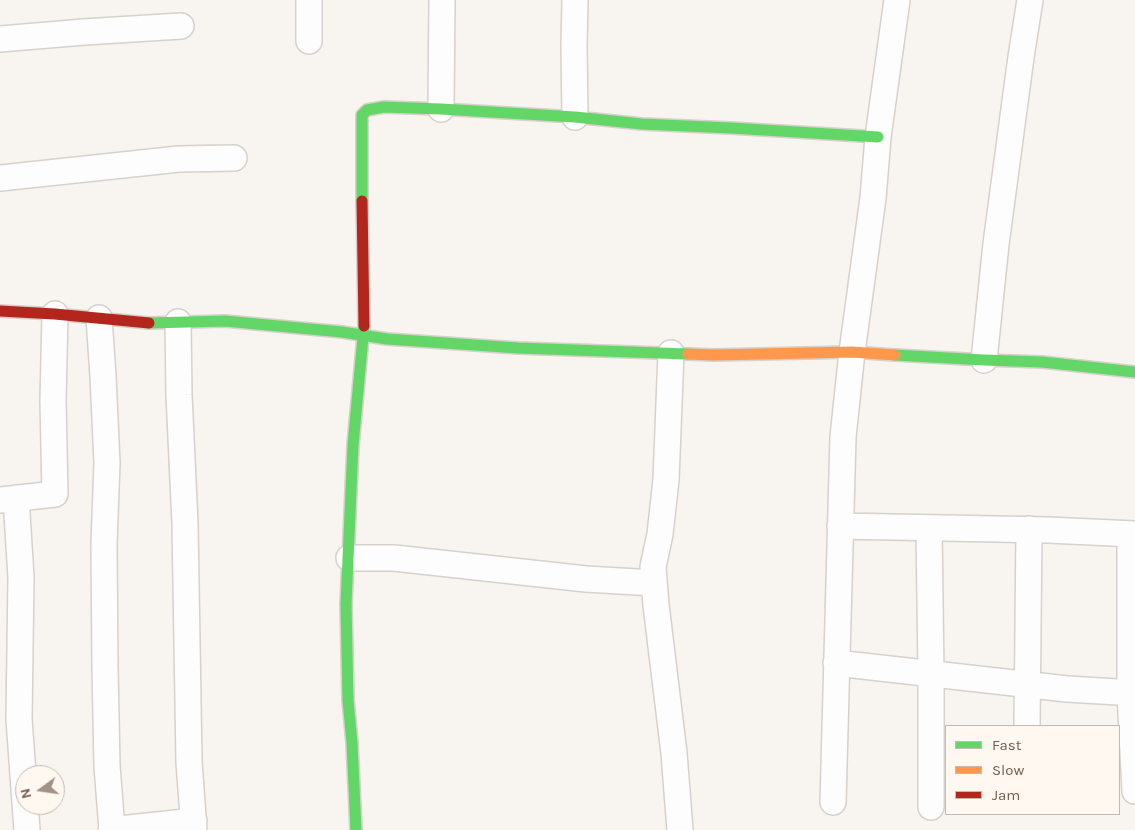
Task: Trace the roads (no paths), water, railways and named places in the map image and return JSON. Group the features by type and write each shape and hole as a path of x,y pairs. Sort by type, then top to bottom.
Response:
{"street":[{"path":"309,0 309,42"},
{"path":"441,109 442,0"},
{"path":"575,0 575,117"},
{"path":"833,802 843,437 852,352 873,198 878,137 897,0"},
{"path":"984,360 996,244 1030,0"},
{"path":"0,38 181,26"},
{"path":"356,830 348,700 346,604 353,445 364,335 361,173 362,115 367,110 384,107 441,109 575,117 642,124 781,130 878,137"},
{"path":"0,178 179,159 234,158"},
{"path":"0,310 154,323 225,321 342,332 387,339 472,345 722,355 852,352 1042,362 1135,372"},
{"path":"27,830 10,719 21,577 8,499 55,494 54,314"},
{"path":"99,318 107,462 104,544 105,677 107,766 112,830 194,826 189,762 185,523 178,395 178,322"},
{"path":"671,353 666,480 660,534 653,567 674,753 680,830"},
{"path":"840,526 1132,534 1135,791"},
{"path":"929,528 931,807"},
{"path":"1026,725 1029,530"},
{"path":"349,558 394,558 586,579 654,583"},
{"path":"836,663 1067,690 1133,693"}]}
